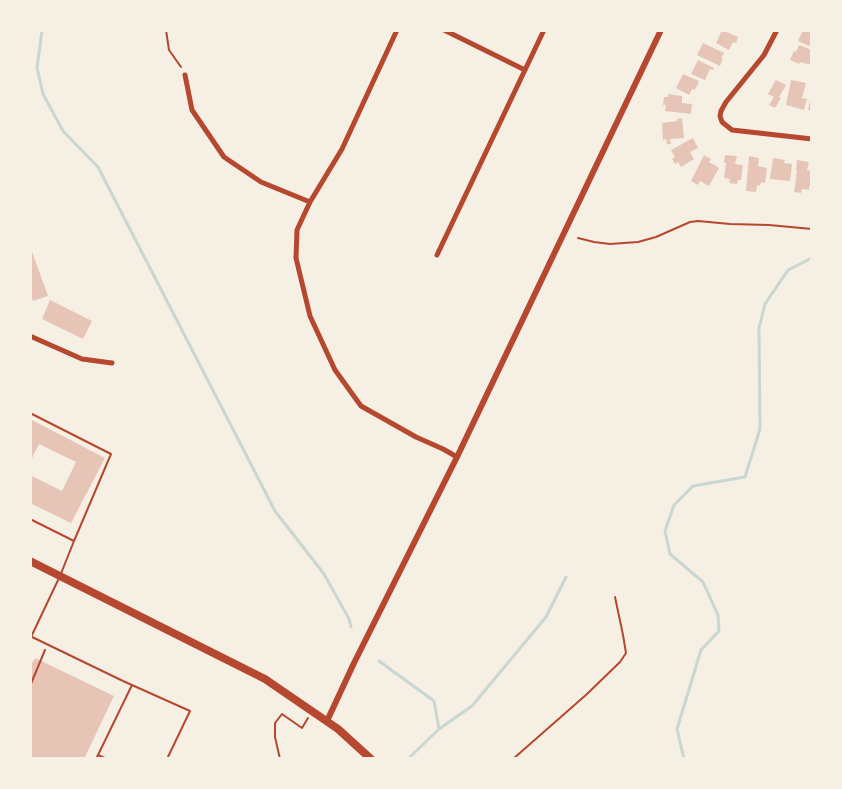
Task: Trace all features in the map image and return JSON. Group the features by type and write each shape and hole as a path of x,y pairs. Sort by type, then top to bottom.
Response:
{"main road":[{"path":"30,561 265,679 338,729 370,759"}],"street":[{"path":"397,30 342,149 310,202 297,230 296,258 310,316 335,370 361,406 457,458"},
{"path":"444,30 525,70"},
{"path":"437,255 544,30"},
{"path":"327,721 457,458 661,30"},
{"path":"777,30 764,55 726,102 720,116 722,122 732,130 812,139"},
{"path":"185,75 192,110 224,157 261,182 310,202"},
{"path":"30,336 82,359 112,363"}],"lane":[{"path":"30,413 111,454 60,576 31,637 190,711 167,759"},
{"path":"30,519 74,541"},
{"path":"513,759 587,694 620,662 626,653 615,597"},
{"path":"96,759 132,685"},
{"path":"98,755 107,759"}],"path":[{"path":"166,30 169,50 185,75"},
{"path":"578,238 610,244 638,242 698,221 812,229"},
{"path":"30,686 47,645"},
{"path":"280,759 275,737 275,723 282,714 303,728 312,711"}],"building":[{"path":"722,30 738,37 729,50 716,43"},
{"path":"803,30 812,30 812,46 798,41"},
{"path":"703,43 724,53 720,66 697,55"},
{"path":"799,45 812,50 812,65 800,62 799,64 790,60"},
{"path":"698,60 714,68 710,69 705,80 691,74"},
{"path":"683,74 699,81 695,90 692,89 689,95 676,88"},
{"path":"776,80 786,85 775,108 769,105 774,97 768,94"},
{"path":"791,80 806,83 802,98 807,99 804,110 786,105"},
{"path":"668,94 682,96 682,103 692,104 691,114 665,111 664,97 668,97"},
{"path":"811,95 812,110 808,110"},
{"path":"682,118 684,138 670,139 671,144 667,144 666,139 663,140 662,123"},
{"path":"693,138 698,148 690,152 694,159 681,167 678,162 675,164 672,159 675,157 671,150"},
{"path":"704,155 711,159 709,162 719,168 709,186 700,181 698,185 691,181"},
{"path":"725,155 737,156 735,164 743,165 741,180 738,180 737,184 729,183 730,179 724,178"},
{"path":"749,156 759,158 758,166 767,168 765,183 761,182 760,186 757,185 756,192 746,191"},
{"path":"773,158 792,164 790,181 770,179"},
{"path":"797,160 809,162 807,170 812,171 812,187 809,186 809,190 802,189 801,193 794,192"},
{"path":"30,246 48,296 33,301 30,292"},
{"path":"50,300 92,321 83,339 42,319"},
{"path":"30,419 105,458 71,523 30,503 30,475 62,491 76,462 39,444 30,462"},
{"path":"35,658 114,696 84,759 30,759 30,661 33,662"}],"waterway":[{"path":"42,30 37,68 43,94 63,131 98,167 275,511 324,574 349,619 351,627"},
{"path":"685,759 677,729 701,650 719,631 718,615 703,582 670,554 665,531 674,505 693,486 745,477 760,429 759,328 765,304 788,270 812,258"},
{"path":"408,759 439,729 472,706 546,617 566,577"},
{"path":"379,661 434,701 439,729"}]}
